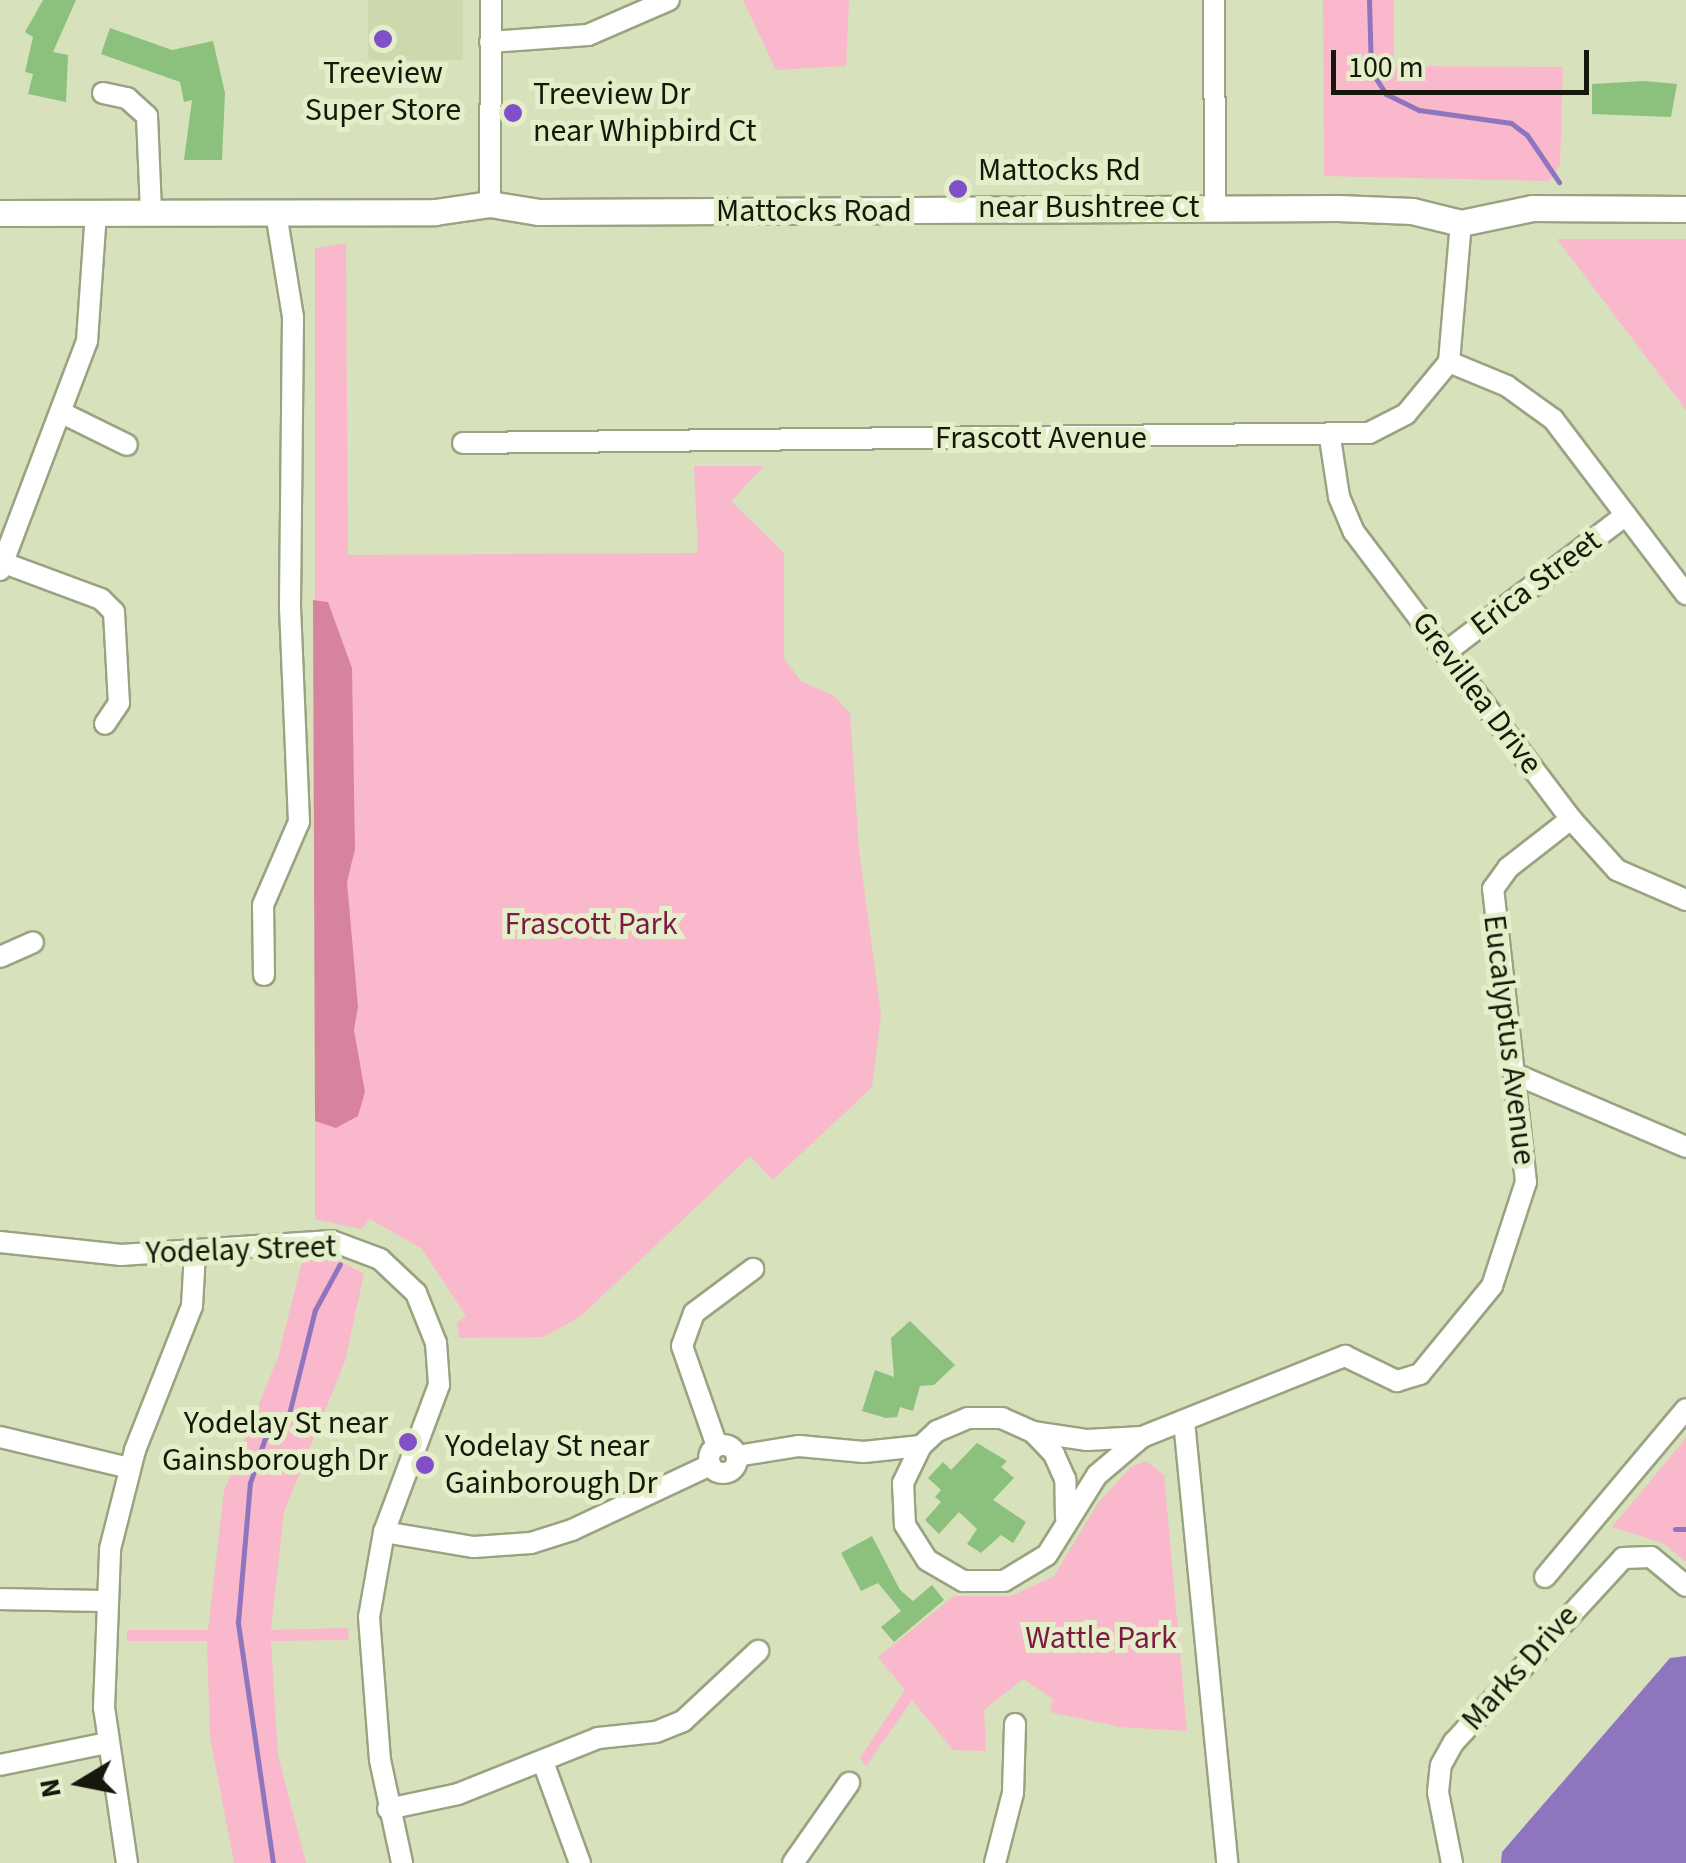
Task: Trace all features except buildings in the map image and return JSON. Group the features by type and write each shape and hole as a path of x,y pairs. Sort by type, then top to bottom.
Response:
{"street":[{"path":"490,204 491,0"},
{"path":"490,42 588,34 669,0"},
{"path":"1214,0 1215,210"},
{"path":"103,94 127,98 147,116 151,212"},
{"name":"Mattocks Road","path":"0,212 447,212 490,204 539,212 1394,209 1461,223 1532,208 1686,208"},
{"path":"96,212 92,324 64,414 2,566 101,599 114,612 119,704 105,724"},
{"path":"264,975 263,905 299,822 290,604 293,317 276,213"},
{"path":"1461,223 1449,362 1532,400 1686,594"},
{"name":"Frascott Avenue","path":"463,443 1330,438 1369,433 1406,414 1449,362"},
{"path":"64,414 128,445"},
{"name":"Grevillea Drive","path":"1330,438 1340,497 1354,532 1571,819 1617,870 1686,900"},
{"name":"Erica Street","path":"1446,652 1626,515"},
{"name":"Eucalyptus Avenue","path":"1184,1421 1344,1356 1410,1381 1481,1302 1499,1269 1526,1182 1493,889 1508,868 1571,819"},
{"path":"0,958 33,942"},
{"path":"1516,1074 1686,1148"},
{"name":"Yodelay Street","path":"0,1242 121,1255 332,1241 380,1259 416,1294 436,1343 438,1384 384,1532 369,1617 388,1809 402,1863"},
{"path":"127,1863 107,1742 106,1601 129,1468 192,1306 195,1253"},
{"path":"713,1455 683,1357 684,1334 694,1314 753,1269"},
{"path":"1545,1577 1686,1409"},
{"path":"384,1532 474,1547 531,1543 638,1502 729,1446 737,1456 800,1446 864,1452 921,1446 968,1418 1002,1418 1033,1432 1087,1440 1142,1437 1184,1421 1226,1863"},
{"path":"1033,1432 1062,1470 1066,1518"},
{"path":"0,1437 129,1468"},
{"path":"921,1446 903,1484 903,1515 914,1544 935,1567 962,1580 994,1583 1023,1574 1054,1546 1066,1518 1097,1475 1142,1437"},
{"path":"864,1452 903,1484"},
{"name":"Marks Drive","path":"1452,1863 1438,1792 1441,1765 1454,1742 1623,1558 1652,1558 1686,1586"},
{"path":"0,1599 106,1601"},
{"path":"388,1809 458,1794 598,1738 656,1732 682,1721 758,1652"},
{"path":"995,1863 1014,1793 1016,1724"},
{"path":"0,1766 107,1742"},
{"path":"542,1762 580,1863"},
{"path":"793,1863 849,1782"}],"shaded area":[{"path":"368,0 463,0 463,60 368,60"},
{"path":"313,600 328,602 352,668 355,849 347,882 358,1007 354,1030 365,1092 358,1116 336,1128 315,1121"},
{"path":"1686,1656 1686,1863 1501,1863 1502,1852 1670,1658"}],"green space":[{"path":"743,0 849,0 846,66 776,70"},
{"path":"1323,0 1394,0 1394,66 1563,67 1560,164 1549,181 1324,176"},
{"path":"1557,239 1686,239 1686,410"},
{"name":"Frascott Park","path":"346,243 348,555 698,553 694,466 764,466 731,501 784,553 784,659 802,682 833,695 850,713 859,850 881,1015 872,1087 773,1180 750,1156 581,1316 544,1337 459,1338 457,1323 466,1316 422,1249 370,1219 361,1229 315,1219 315,248"},
{"path":"303,1258 342,1262 364,1274 345,1361 284,1512 271,1630 348,1628 349,1640 271,1641 278,1755 306,1863 234,1863 210,1737 207,1641 127,1641 127,1630 208,1630 224,1491 278,1357"},
{"path":"1686,1438 1686,1562 1663,1543 1612,1527"},
{"name":"Wattle Park","path":"1146,1461 1164,1475 1187,1731 1120,1727 1050,1712 1053,1699 1023,1679 984,1710 986,1751 953,1750 912,1700 866,1766 860,1758 905,1690 878,1657 954,1596 1011,1596 1054,1576 1098,1503 1131,1467"}],"waterway":[{"path":"1369,0 1371,71 1386,94 1419,110 1511,123 1527,135 1559,182"},
{"path":"273,1863 238,1622 250,1483 265,1438 289,1414 315,1310 340,1264"},
{"path":"1675,1529 1686,1529"}],"place":[{"name":"Treeview Super Store","path":"383,39"},
{"name":"Treeview Dr near Whipbird Ct","path":"513,113"},
{"name":"Mattocks Rd near Bushtree Ct","path":"958,189"},
{"name":"Yodelay St near Gainsborough Dr","path":"408,1442"},
{"name":"Yodelay St near Gainborough Dr","path":"425,1465"}]}
